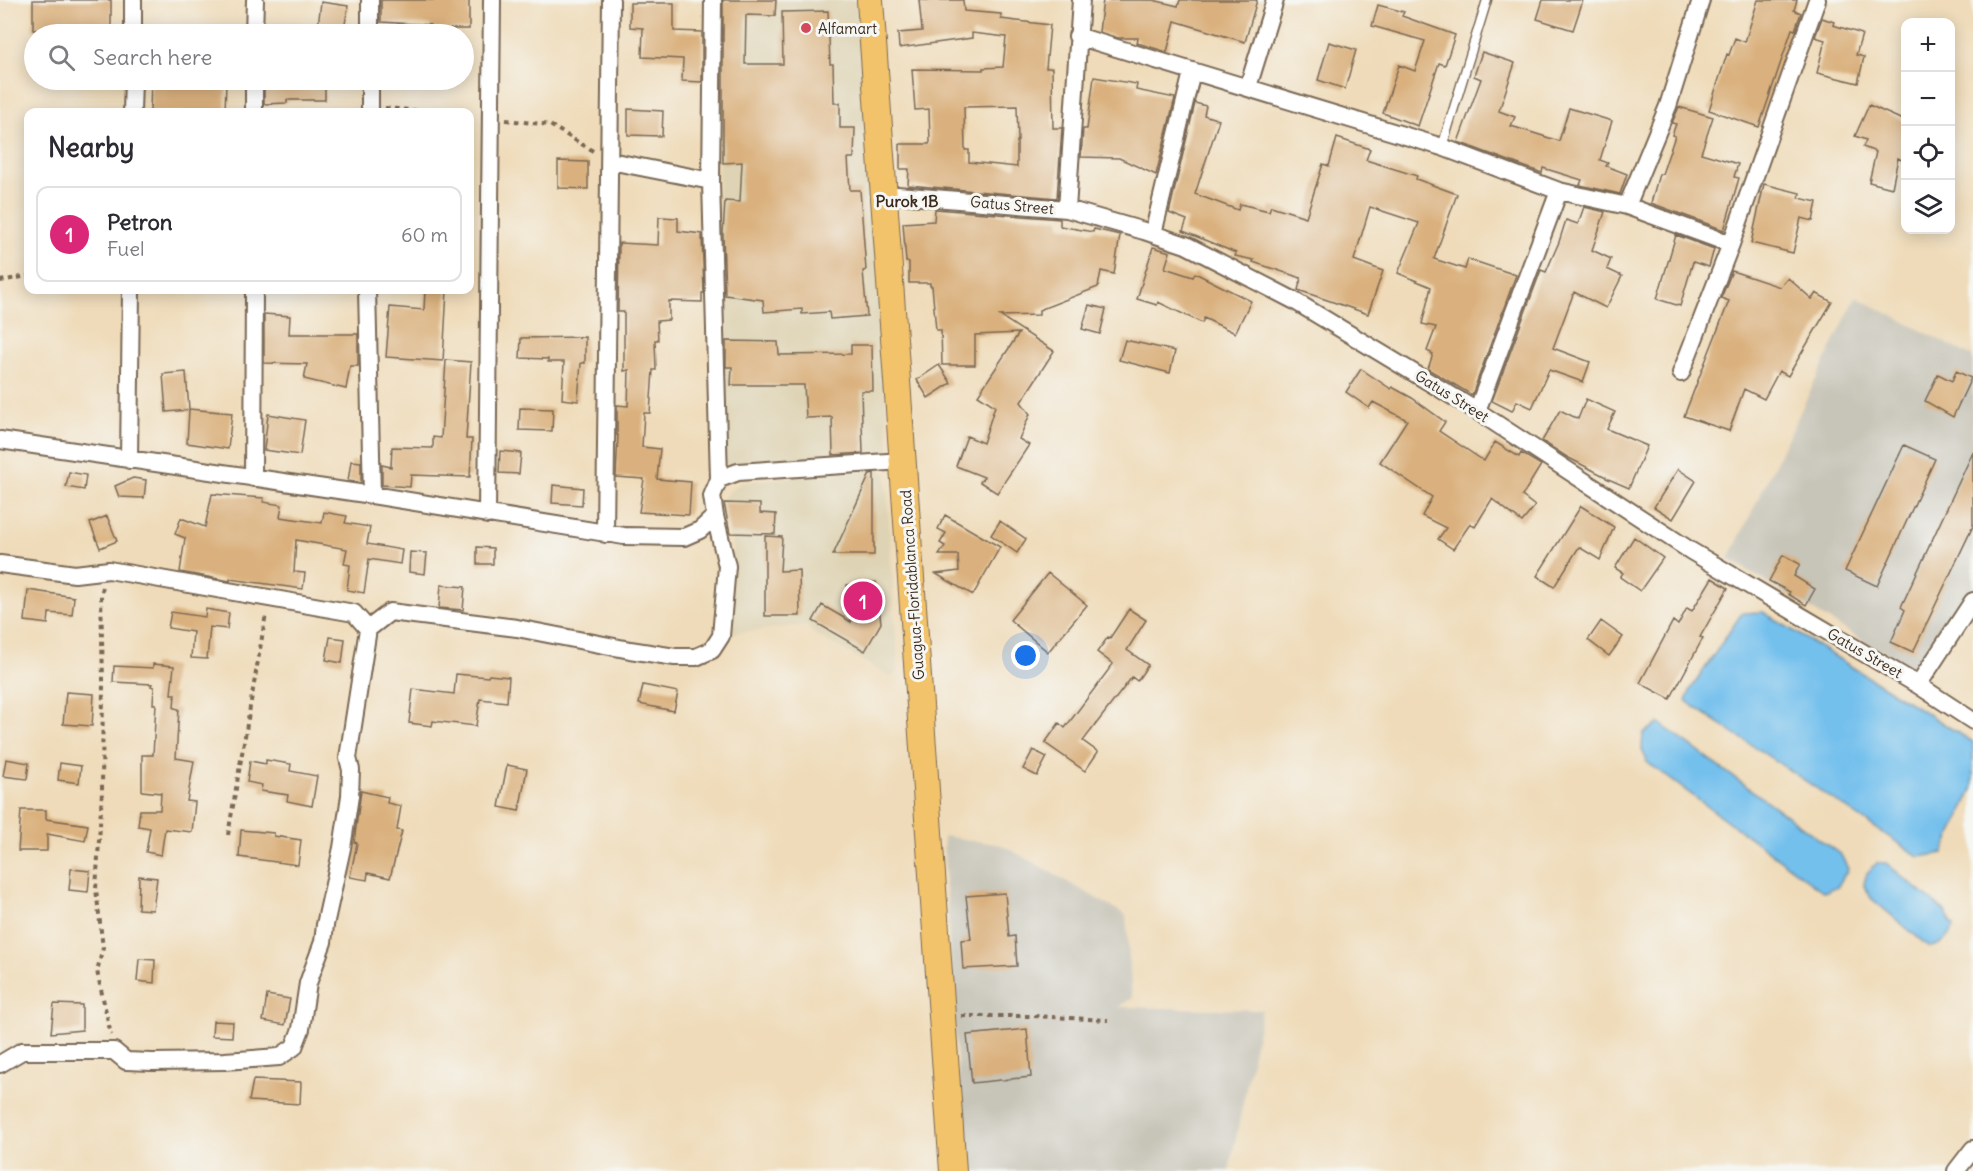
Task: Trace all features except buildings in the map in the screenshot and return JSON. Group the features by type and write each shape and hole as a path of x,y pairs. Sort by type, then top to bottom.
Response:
{"main road":[{"name":"Guagua-Floridablanca Road","path":"870,0 940,1017 953,1171"}],"street":[{"path":"133,24 134,0"},
{"path":"254,24 255,0"},
{"path":"370,0 370,24"},
{"path":"487,515 492,0"},
{"path":"605,534 611,0"},
{"path":"0,1064 22,1051 114,1051 126,1060 152,1062 225,1061 279,1057 294,1047 301,1029 308,983 323,942 342,848 350,796 351,770 348,758 368,630 390,612 517,628 675,657 696,657 712,650 721,636 727,566 712,496 719,479 711,181 713,0"},
{"path":"1067,209 1081,0"},
{"path":"1248,87 1275,0"},
{"path":"1627,206 1668,106 1701,0"},
{"path":"1681,373 1731,244 1817,0"},
{"path":"1077,36 1442,147 1559,191 1627,206 1731,244"},
{"path":"1153,234 1192,72"},
{"path":"132,108 133,90"},
{"path":"254,90 254,108"},
{"path":"370,90 370,108"},
{"path":"610,161 711,181"},
{"path":"1477,411 1559,191"},
{"name":"Gatus Street","path":"885,194 1067,209 1186,245 1293,300 1477,411 1691,551 1918,685 1973,721"},
{"path":"129,460 131,294"},
{"path":"253,478 254,294"},
{"path":"367,294 372,495"},
{"path":"0,440 372,495 605,534 684,537 700,530 715,516"},
{"path":"719,479 738,472 903,460"},
{"path":"0,564 75,574 109,570 354,613 368,630"},
{"path":"1918,685 1973,601"},
{"path":"1956,1171 1973,1149"}],"lane":[{"path":"1442,147 1487,0"}],"path":[{"path":"490,118 550,125 610,161"},
{"path":"0,281 24,277"},
{"path":"109,570 101,594 102,792 96,889 103,948 97,971 114,1051"},
{"path":"228,835 269,598"},
{"path":"940,1017 1034,1016 1108,1020"}],"shaded area":[{"path":"718,0 860,0 889,448 887,455 731,468 724,462 719,394"},
{"path":"1856,297 1973,357 1973,586 1925,661 1911,666 1901,664 1729,559"},
{"path":"878,469 886,474 898,670 892,677 815,634 805,625 735,633 724,641 732,580 732,542 722,511 723,499 729,492 742,482"},
{"path":"943,836 1002,845 1126,915 1132,998 1118,1007 1262,1010 1229,1171 968,1171 956,1047"}],"water":[{"path":"1763,612 1973,742 1973,787 1943,853 1919,857 1686,701 1691,689 1742,613"},
{"path":"1659,723 1841,855 1848,869 1838,886 1824,892 1647,762 1642,749 1643,734"},
{"path":"1877,863 1886,863 1944,911 1954,927 1944,941 1929,947 1871,898 1864,885 1866,874"}],"place":[{"name":"Alfamart","path":"806,28"},
{"name":"Petron","path":"863,601"}],"district":[{"name":"Purok 1B","path":"907,201"}]}
